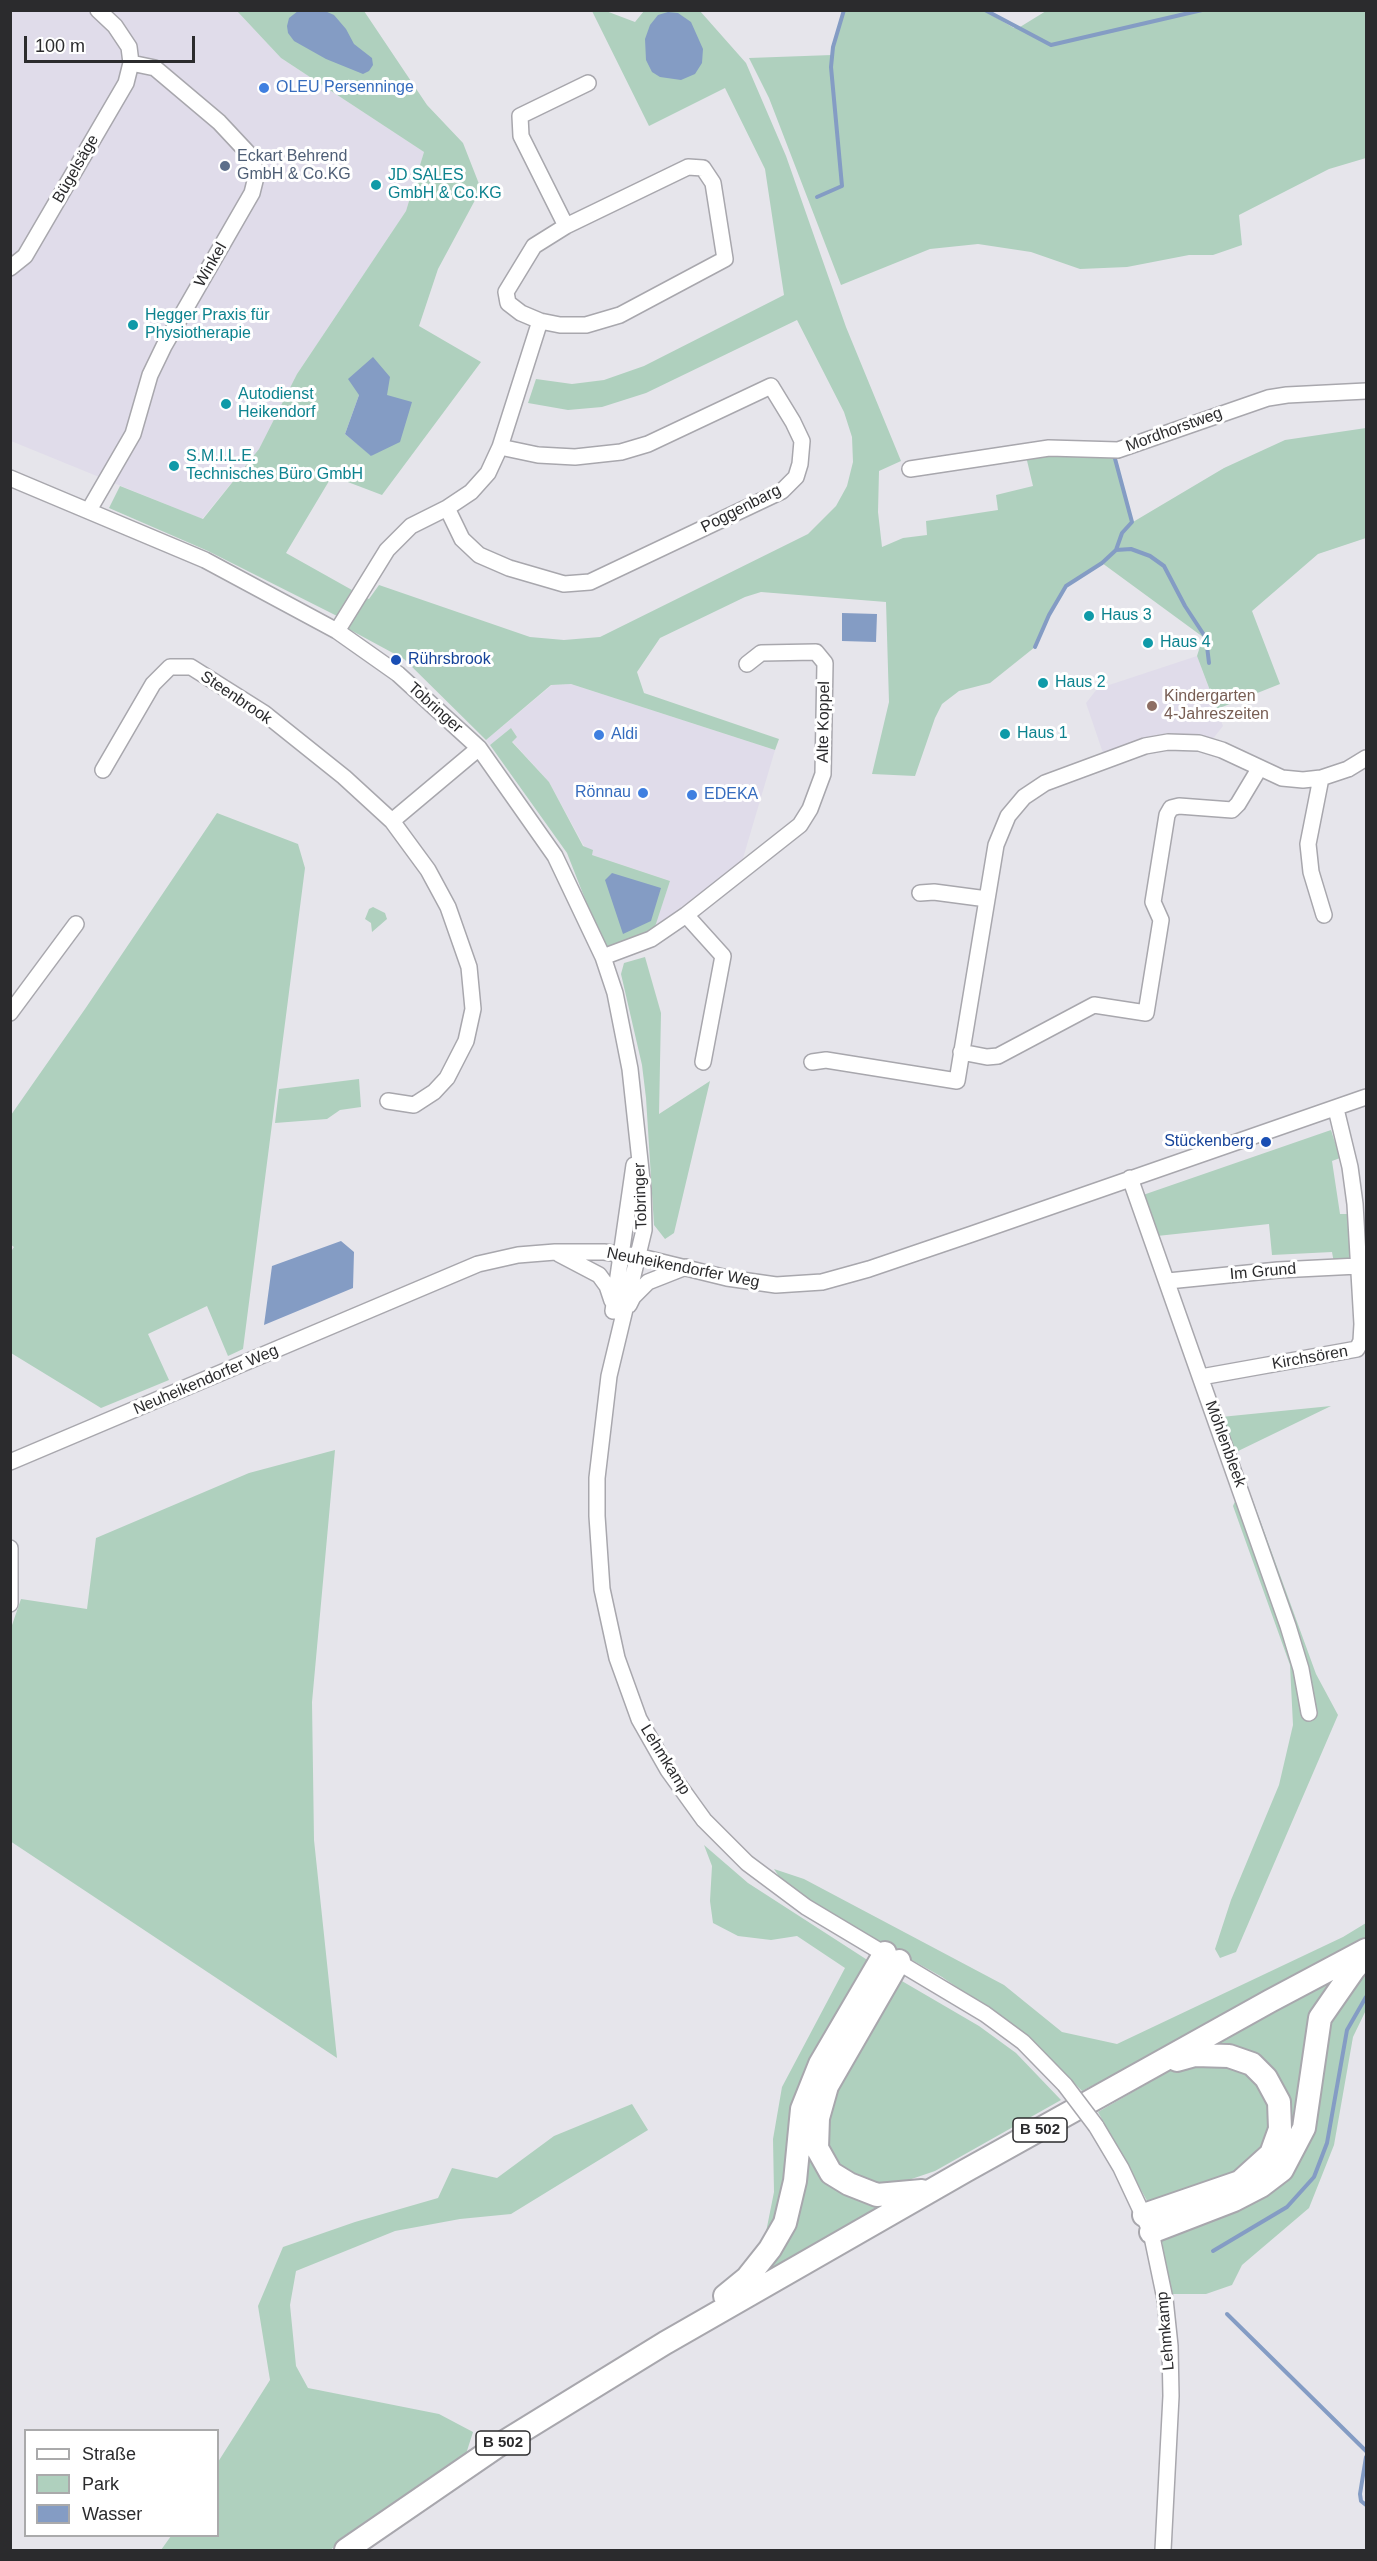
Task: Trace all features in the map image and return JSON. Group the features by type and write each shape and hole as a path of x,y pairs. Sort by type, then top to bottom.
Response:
{"highway":[{"name":"B 502","path":"346,2550 496,2447 665,2343 929,2191 1366,1950"},
{"path":"1148,2223 1234,2200 1261,2187 1282,2170 1304,2128 1320,2018 1353,1969 1366,1955"},
{"path":"892,1957 827,2086 818,2118 817,2148 831,2173 849,2184 878,2195 929,2191"},
{"path":"665,2343 747,2278 770,2249 785,2223 795,2181 802,2109 820,2064 892,1957"},
{"path":"1148,2223 1240,2182 1271,2154 1280,2129 1279,2103 1266,2078 1252,2064 1229,2056 1195,2055 1149,2069"}],"street":[{"path":"98,10 120,33 129,47 131,63"},
{"name":"Bügelsäge","path":"10,268 25,256 126,83 131,63"},
{"name":"Winkel","path":"89,510 133,434 150,375 164,346 252,193 255,181 254,165 248,153 219,122 155,68 131,63"},
{"path":"566,226 521,136 520,116 588,83"},
{"path":"688,168 703,168 713,183 725,259 620,315 586,325 560,325 540,321 521,313 507,303 506,292 534,246 566,226 688,168"},
{"path":"337,631 387,550 411,526 447,508 471,492 488,473 500,447 540,321"},
{"name":"Poggenbarg","path":"447,508 462,539 479,555 509,568 564,584 590,582 782,491 796,477 802,441 794,422 771,386 648,444 621,452 575,457 538,455 500,447"},
{"name":"Mordhorstweg","path":"910,469 1032,450 1118,450 1268,398 1366,391"},
{"name":"Tobringer","path":"10,478 205,560 337,631 398,674 479,748 555,856 603,957 625,1037 637,1136 643,1189 644,1230 637,1256"},
{"name":"Alte Koppel","path":"603,957 651,939 686,915 800,825 810,809 823,774 825,663 816,652 761,653 747,664"},
{"name":"Steenbrook","path":"103,770 153,684 170,667 191,667 264,713 344,777 392,821"},
{"path":"812,1062 826,1060 957,1081 996,845 1001,828 1024,796 1045,783 1145,746 1168,742 1199,743 1222,750 1282,778 1303,780 1321,778 1348,769 1366,758"},
{"path":"388,1101 414,1105 434,1092 447,1078 466,1041 473,1009 469,967 448,908 428,870 392,821 479,748"},
{"path":"961,1052 987,1057 998,1056 1094,1005 1146,1013 1161,920 1153,902 1167,815 1171,808 1179,806 1232,810 1259,769"},
{"path":"1321,778 1308,844 1311,872 1324,915"},
{"path":"920,893 934,892 987,899"},
{"path":"686,915 723,956 703,1062"},
{"path":"10,1013 76,924"},
{"name":"Neuheikendorfer Weg","path":"10,1462 478,1264 518,1255 555,1252 620,1253 727,1278 776,1285 822,1282 869,1269 1366,1097"},
{"name":"Kirchsören","path":"1200,1377 1357,1349 1364,1324 1358,1266 1362,1240 1361,1204 1336,1108"},
{"name":"Tobringer","path":"620,1253 631,1195 637,1136"},
{"name":"Möhlenbleek","path":"1130,1178 1168,1281 1296,1652 1309,1713"},
{"path":"555,1252 599,1275 607,1286 617,1315"},
{"path":"617,1315 620,1253"},
{"path":"617,1315 637,1256"},
{"name":"Im Grund","path":"1168,1281 1278,1270 1358,1266"},
{"path":"617,1315 643,1286 660,1276 686,1267"},
{"name":"Lehmkamp","path":"617,1315 597,1478 597,1516 603,1589 617,1658 639,1719 668,1770 704,1820 747,1863 806,1907 985,2014 1014,2035 1065,2085 1096,2126 1121,2168 1148,2223 1165,2299 1170,2346 1171,2396 1163,2550"},
{"path":"10,1548 12,1569 10,1605"}],"shaded area":[{"path":"10,11 237,11 281,58 424,152 406,211 297,374 259,449 202,519 11,441"},
{"name":"Kindergarten 4-Jahreszeiten","path":"1197,656 1223,726 1212,740 1169,733 1152,736 1103,753 1086,703 1097,689"},
{"path":"571,684 775,750 741,865 706,894 655,925 670,881 592,855 584,846 549,782 512,741 517,737 511,728 490,745 486,740 552,685"}],"green space":[{"path":"237,11 364,11 427,105 463,143 481,189 438,269 419,326 481,362 382,495 332,476 286,553 352,590 337,616 208,551 109,508 120,486 203,519 259,449 297,374 406,211 424,152 281,58","holes":["359,395 372,456 345,434"]},
{"path":"592,11 606,11 635,22 644,11 700,11 746,63 786,156 846,327 901,461 879,471 878,512 882,547 903,538 927,535 926,521 998,510 996,495 1033,486 1025,452 1114,454 1133,522 1224,468 1285,440 1366,428 1366,538 1318,554 1252,611 1280,684 1217,709 1197,656 1203,637 1102,563 1066,586 1049,615 1035,647 990,683 959,691 942,704 915,776 872,774 889,702 886,602 761,592 745,597 660,638 637,672 644,693 779,739 775,750 571,684 551,685 486,740 404,659 343,626 362,596 369,599 379,585 530,637 564,640 600,637 808,534 836,506 847,486 853,462 852,437 844,412 797,320 646,393 602,407 568,410 528,403 536,379 572,384 604,380 644,366 784,295 765,169 725,88 649,126"},
{"path":"844,11 985,11 1014,28 1020,27 1046,11 1366,11 1366,158 1329,169 1239,215 1242,245 1213,255 1189,255 1127,267 1080,269 1031,252 978,244 930,249 841,285 769,98 749,58 832,55"},
{"path":"511,728 517,737 512,742 549,782 583,846 593,850 592,855 670,881 651,939 607,955 567,853 490,745"},
{"path":"217,813 298,844 305,868 243,1349 228,1356 207,1306 148,1334 169,1380 101,1408 11,1353 10,1253 14,1247 10,1244 11,1115"},
{"path":"373,907 385,913 387,919 372,932 371,923 365,919 369,909"},
{"path":"645,957 661,1013 659,1114 710,1081 674,1233 665,1239 654,1225 642,1065 621,974 624,963"},
{"path":"359,1079 361,1107 340,1110 327,1119 275,1123 279,1089"},
{"path":"1331,1130 1340,1158 1332,1161 1340,1214 1350,1214 1350,1259 1334,1263 1332,1252 1272,1255 1269,1224 1157,1236 1143,1195"},
{"path":"1331,1406 1234,1453 1221,1417"},
{"path":"335,1450 312,1702 314,1840 337,2058 10,1841 11,1628 21,1599 87,1609 96,1538 249,1473"},
{"path":"1241,1488 1252,1498 1316,1674 1338,1715 1236,1952 1220,1958 1215,1949 1231,1900 1279,1785 1293,1725 1290,1665 1233,1506"},
{"path":"704,1845 748,1883 872,1963 778,2230 766,2232 774,2192 773,2139 782,2087 845,1968 797,1936 771,1940 738,1936 713,1923 710,1901 712,1866"},
{"path":"774,1869 804,1879 1004,1985 1062,2032 1117,2044 1343,1937 1366,1923 1366,1938 1296,1979 1082,2091 1028,2036 942,1977 839,1919 782,1881"},
{"path":"1352,1962 1335,1984 1296,2133 1274,2162 1266,2068 1197,2048"},
{"path":"1366,1966 1366,2010 1353,2037 1334,2145 1309,2208 1242,2265 1232,2285 1206,2294 1171,2294 1161,2236 1274,2187 1327,2021"},
{"path":"895,1977 979,2026 1016,2053 1061,2100 935,2171 891,2186 859,2182 835,2164 822,2137 824,2114"},
{"path":"1209,2060 1240,2066 1267,2088 1275,2129 1241,2176 1151,2208 1098,2112 1169,2071"},
{"path":"831,2067 824,2166 903,2197 767,2275 765,2271 801,2173"},
{"path":"632,2104 648,2130 511,2214 460,2219 395,2231 296,2271 290,2305 296,2366 308,2388 439,2414 473,2432 466,2454 330,2550 161,2550 170,2537 219,2537 219,2460 270,2380 258,2306 283,2247 355,2222 438,2198 452,2168 497,2178 554,2136"}],"water":[{"path":"298,11 325,11 334,15 346,29 354,44 372,58 373,65 369,71 363,74 326,59 294,41 288,33 287,26 289,18"},
{"path":"668,12 678,13 691,22 703,49 702,63 695,74 681,80 660,77 652,72 646,60 645,39 650,25 658,15"},
{"path":"373,357 390,377 387,395 412,402 400,442 371,456 345,434 359,395 348,379"},
{"path":"842,613 877,614 876,642 842,641"},
{"path":"612,873 661,888 651,921 623,934 605,880"},
{"path":"341,1241 354,1252 353,1288 264,1325 272,1266"}],"waterway":[{"path":"817,197 842,186 831,67 833,47 844,10"},
{"path":"985,10 1051,45 1202,10"},
{"path":"1035,647 1049,615 1066,586 1102,563 1116,550 1122,533 1132,522 1114,455"},
{"path":"1116,550 1131,549 1150,556 1164,566 1185,606 1206,638 1209,663"},
{"path":"1213,2251 1287,2207 1314,2177 1327,2143 1347,2030 1366,1997"},
{"path":"1227,2314 1366,2451"},
{"path":"1366,2457 1360,2494 1361,2501 1366,2505"}],"place":[{"name":"OLEU Persenninge","path":"264,88"},
{"name":"Eckart Behrend GmbH & Co.KG","path":"225,166"},
{"name":"JD SALES GmbH & Co.KG","path":"376,185"},
{"name":"Hegger Praxis für Physiotherapie","path":"133,325"},
{"name":"Autodienst Heikendorf","path":"226,404"},
{"name":"S.M.I.L.E. Technisches Büro GmbH","path":"174,466"},
{"name":"Haus 3","path":"1089,616"},
{"name":"Haus 4","path":"1148,643"},
{"name":"Rührsbrook","path":"396,660"},
{"name":"Haus 2","path":"1043,683"},
{"name":"Kindergarten 4-Jahreszeiten","path":"1152,706"},
{"name":"Haus 1","path":"1005,734"},
{"name":"Aldi","path":"599,735"},
{"name":"Rönnau","path":"643,793"},
{"name":"EDEKA","path":"692,795"},
{"name":"Stückenberg","path":"1266,1142"}]}
